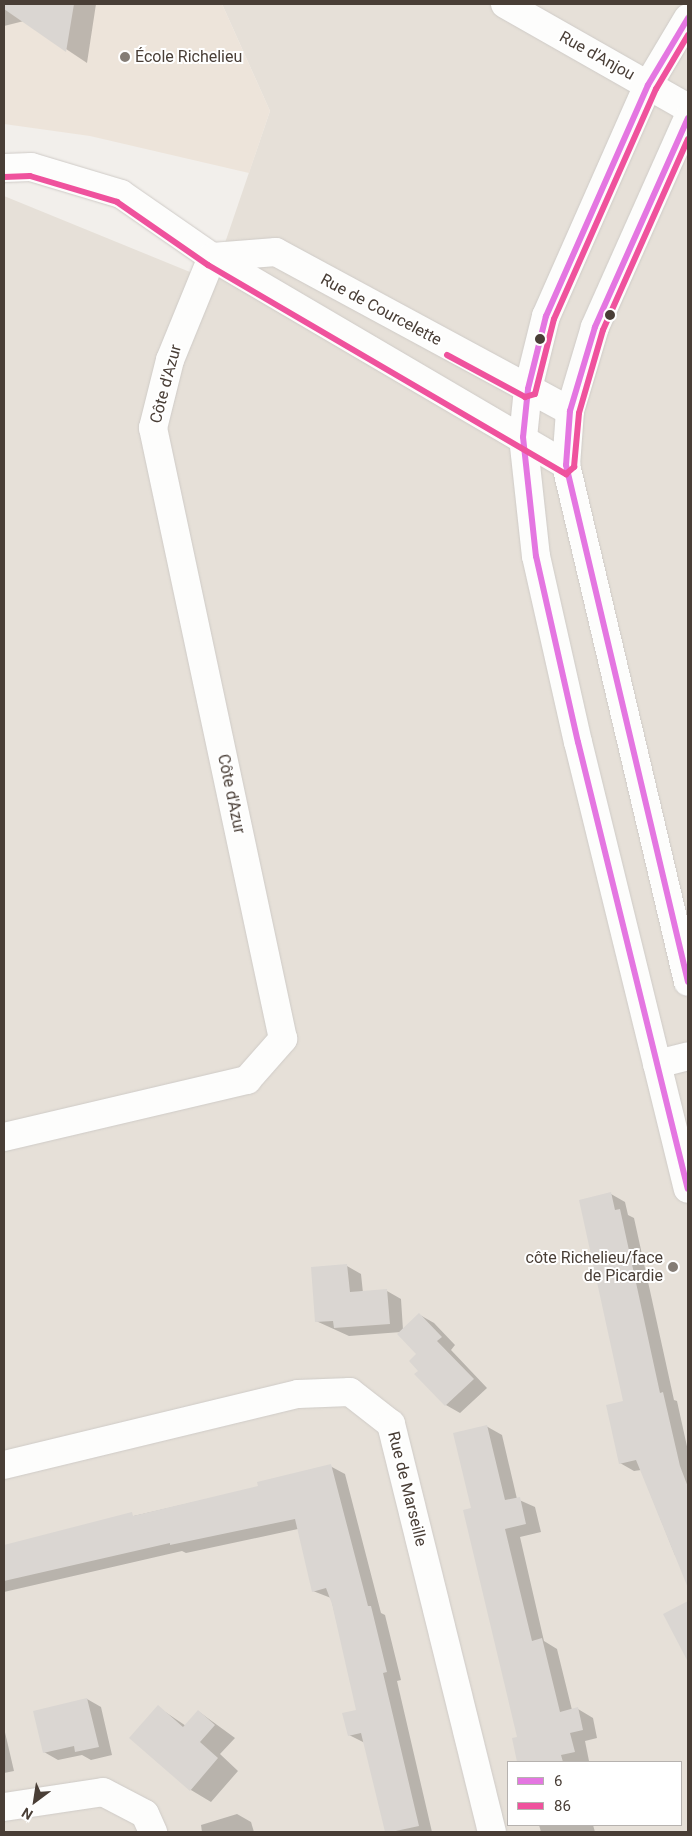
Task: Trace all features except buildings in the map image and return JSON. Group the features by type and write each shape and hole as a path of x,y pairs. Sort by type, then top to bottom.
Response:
{"street":[{"name":"Rue d'Anjou","path":"505,4 688,108"},
{"path":"688,18 648,85 546,316 528,389 523,437 536,556 688,1189"},
{"path":"688,118 595,328 570,411 566,465 688,982"},
{"path":"4,168 31,167 121,194 212,257 523,437 566,465"},
{"name":"Rue de Courcelette","path":"212,257 276,252 570,411"},
{"name":"Côte d'Azur","path":"4,1137 247,1080 283,1039 153,428 170,360 212,257"},
{"path":"657,1064 688,1056"},
{"name":"Rue de Marseille","path":"4,1466 298,1394 350,1392 391,1424 492,1832"},
{"path":"4,1807 103,1792 145,1814 153,1832"}],"shaded area":[{"name":"École Richelieu","path":"4,4 222,4 270,111 249,173 90,136 4,124"},
{"path":"222,4 688,4 688,1832 4,1832 4,196 212,281 270,111"}],"transit line":[{"name":"6","path":"688,18 648,85 546,316 528,389 523,437 536,556 578,742 688,1189"},
{"name":"86","path":"447,355 525,397 535,394 554,319 656,89 688,35"},
{"name":"6","path":"688,118 595,327 570,411 566,465 688,982"},
{"name":"86","path":"4,177 30,176 117,202 208,265 566,474 574,467 579,413 603,330 688,139"}],"place":[{"name":"École Richelieu","path":"125,57"},
{"name":"côte Richelieu/face de Picardie","path":"673,1267"}]}
